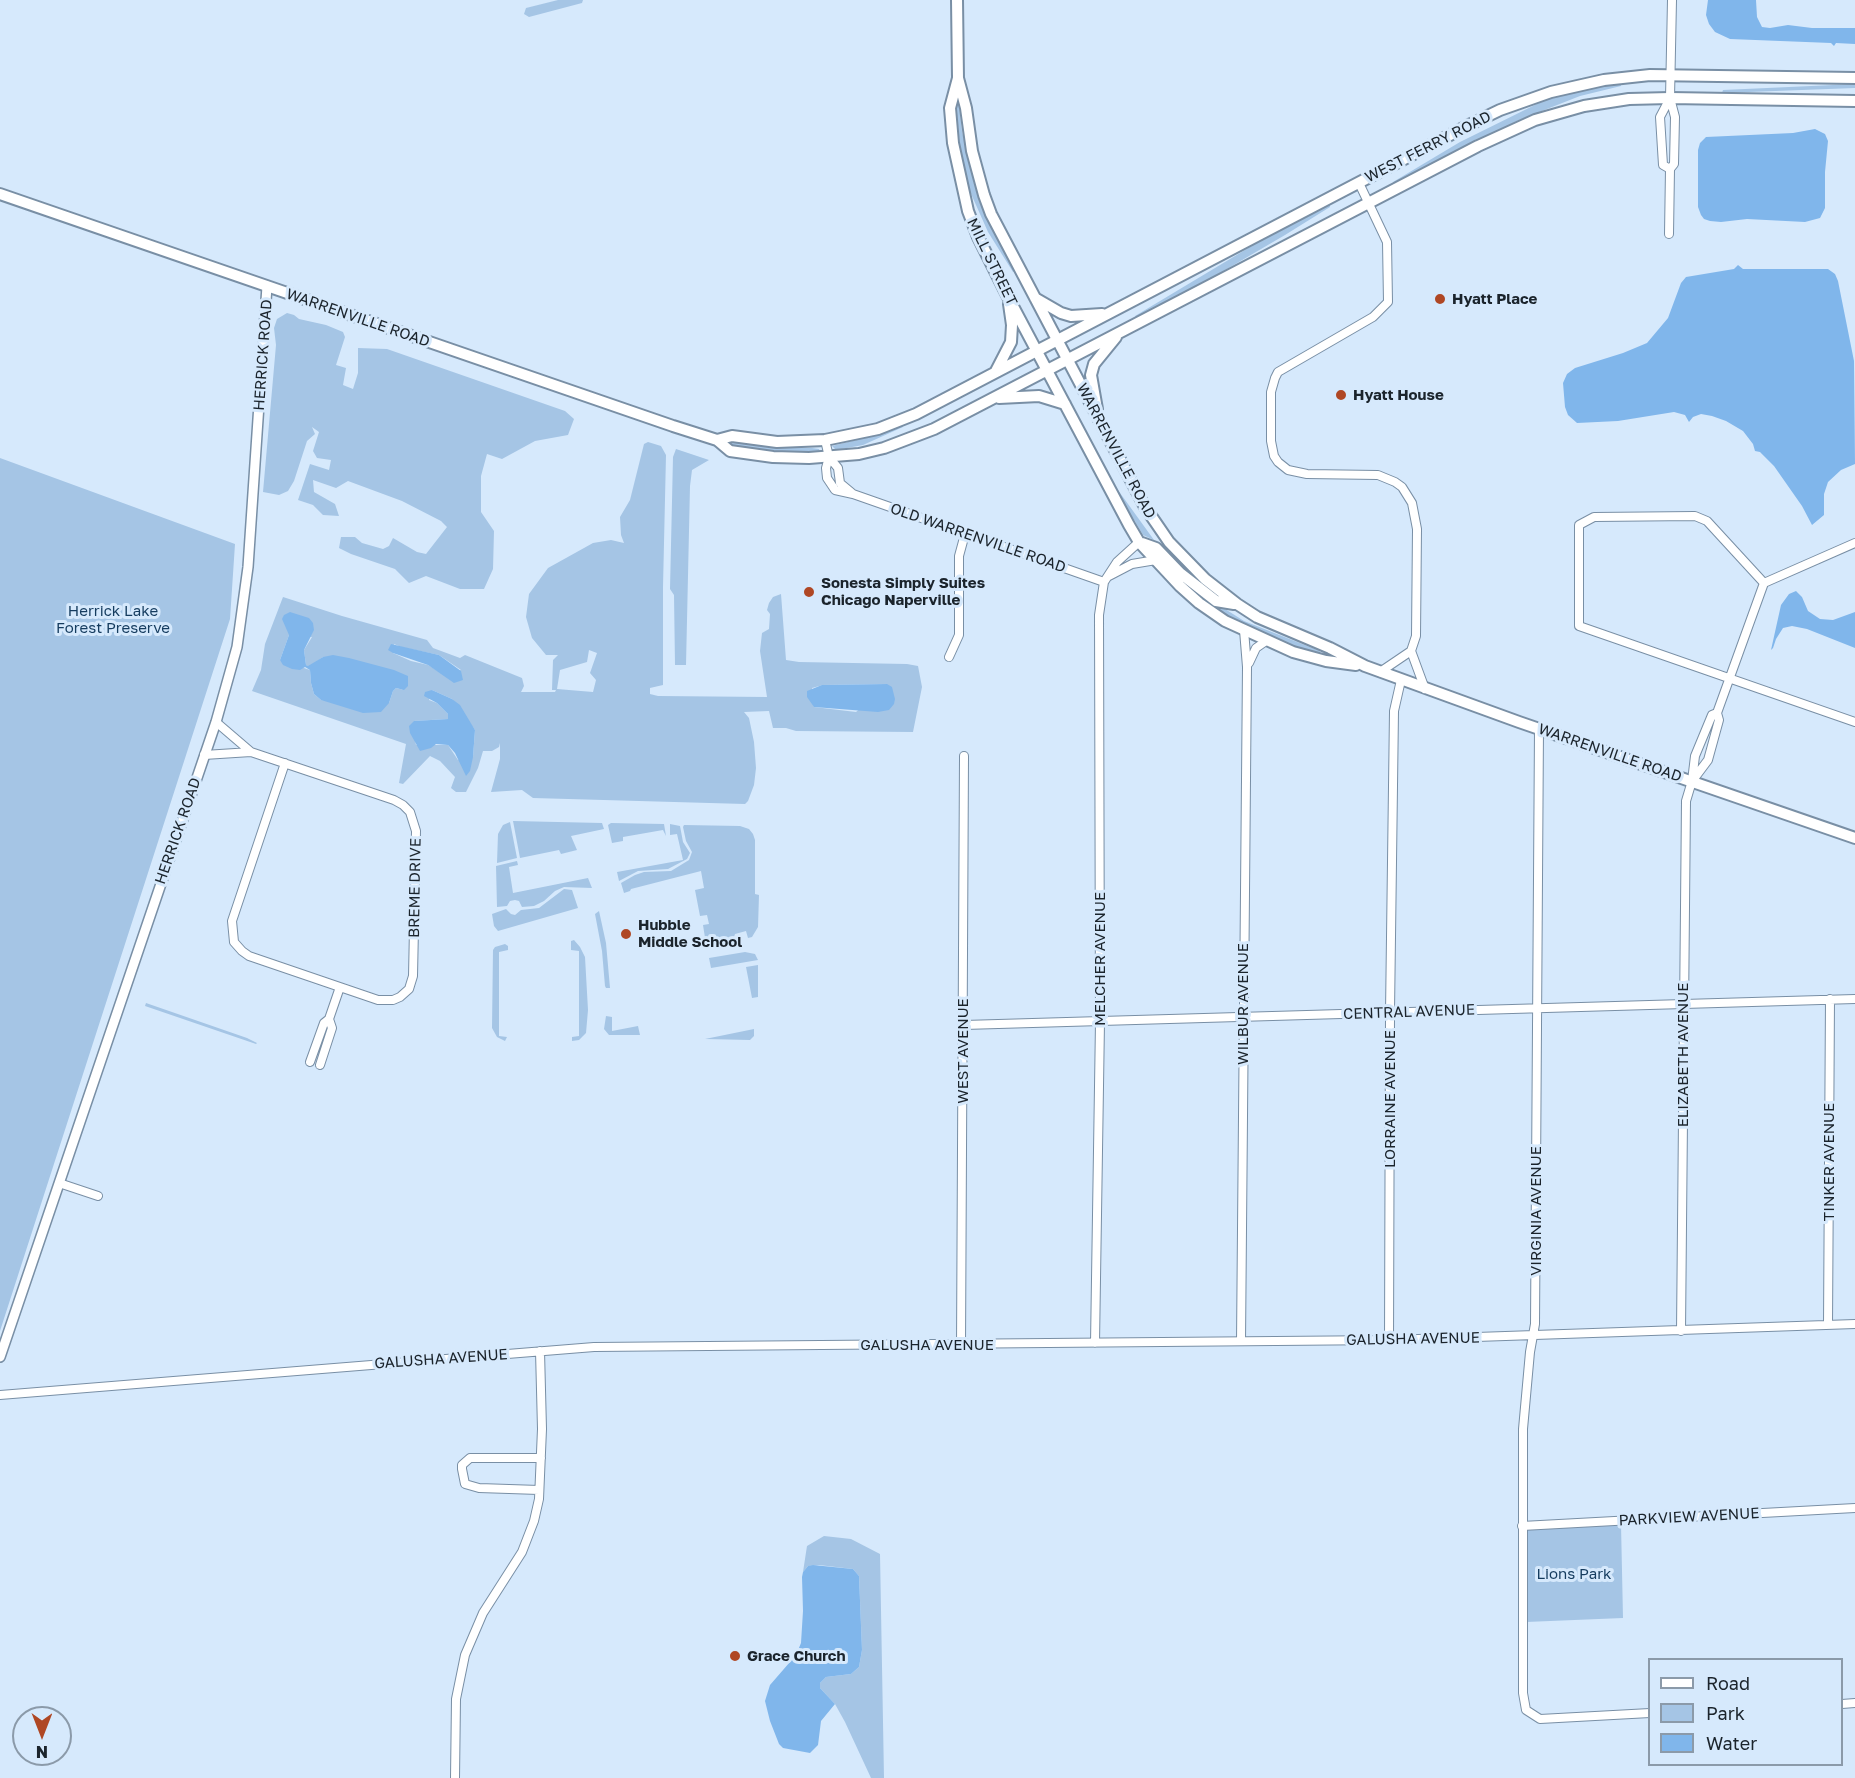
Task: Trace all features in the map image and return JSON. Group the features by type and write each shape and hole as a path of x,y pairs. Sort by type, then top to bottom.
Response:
{"main road":[{"name":"MILL STREET","path":"957,0 958,78 966,108 972,151 984,195 991,214 1066,360"},
{"name":"WEST FERRY ROAD","path":"1037,351 1471,124 1525,100 1578,84 1624,77 1671,75 1855,78"},
{"name":"MILL STREET","path":"958,78 950,108 953,143 963,194 978,237 1047,370"},
{"name":"WEST FERRY ROAD","path":"1066,360 1486,142 1535,120 1562,111 1605,102 1670,98 1855,101"},
{"name":"WARRENVILLE ROAD","path":"0,194 717,440 730,451 751,455 790,458 859,454 934,429 1066,360 1155,523 1186,561 1237,604 1257,616 1365,666 1401,680 1855,838"},
{"path":"995,372 1006,353 1012,334 1007,294"},
{"path":"1034,297 1061,313 1071,316 1108,314"},
{"path":"1099,421 1091,375 1098,358 1120,332"},
{"name":"WARRENVILLE ROAD","path":"717,440 732,436 777,442 825,440 859,434 916,414 1037,351"},
{"name":"WARRENVILLE ROAD","path":"1047,370 1120,510 1140,542 1180,586 1225,621 1266,641 1309,657 1365,666"},
{"path":"993,399 1030,395 1065,405"},
{"path":"1140,542 1156,548 1180,573 1216,602 1237,604"}],"street":[{"path":"1669,234 1670,169 1674,164 1675,117 1670,98 1672,0"},
{"path":"1670,98 1660,117 1663,165 1670,169"},
{"path":"1359,183 1387,243 1388,302 1373,317 1278,372 1271,392 1271,441 1278,462 1288,470 1307,474 1378,475 1395,482 1408,495 1415,511 1417,529 1417,629 1411,651 1425,689"},
{"name":"HERRICK ROAD","path":"0,1357 216,722 235,656 244,605 267,286"},
{"path":"825,440 828,457 838,468 840,483 853,494"},
{"name":"OLD WARRENVILLE ROAD","path":"828,457 826,468 831,486 841,493 853,494 965,534 1106,579"},
{"path":"1764,583 1707,521 1695,516 1594,518 1579,525 1579,626 1855,722"},
{"path":"949,657 959,635 959,556 965,534"},
{"path":"1106,579 1117,562 1140,542"},
{"path":"1692,781 1708,760 1719,720 1717,713 1764,583 1855,543"},
{"path":"1106,579 1132,564 1156,560"},
{"name":"MELCHER AVENUE","path":"1095,1343 1100,1022 1100,615 1106,579"},
{"name":"WILBUR AVENUE","path":"1241,1341 1247,667 1244,630"},
{"path":"1247,667 1256,648 1266,641"},
{"path":"1380,672 1411,651"},
{"name":"LORRAINE AVENUE","path":"1389,1340 1394,711 1401,680"},
{"name":"ELIZABETH AVENUE","path":"1681,1331 1686,801 1696,755 1713,715 1717,713"},
{"name":"BREME DRIVE","path":"216,722 251,752 399,802 410,812 415,824 411,983 409,989 400,997 386,1001 249,956 238,947 232,936 232,921 285,764"},
{"name":"VIRGINIA AVENUE","path":"1539,729 1536,1313 1523,1429 1523,1693 1526,1710 1540,1719 1648,1713"},
{"name":"BREME DRIVE","path":"204,755 251,752"},
{"name":"WEST AVENUE","path":"961,1345 964,756"},
{"path":"310,1062 340,987"},
{"name":"TINKER AVENUE","path":"1828,1325 1830,999"},
{"name":"CENTRAL AVENUE","path":"964,1025 1855,999"},
{"path":"320,1065 332,1028 329,1019"},
{"path":"59,1183 98,1196"},
{"name":"GALUSHA AVENUE","path":"0,1395 594,1347 1389,1340 1855,1324"},
{"path":"455,1778 456,1699 465,1655 483,1613 522,1552 534,1521 541,1458 540,1351"},
{"path":"539,1490 479,1488 465,1484 462,1465 470,1458 541,1458"},
{"name":"PARKVIEW AVENUE","path":"1522,1526 1855,1508"}],"green space":[{"path":"558,0 583,0 582,3 529,17 524,14 526,8"},
{"path":"1621,83 1621,86 1580,96 1519,120 1393,184 1460,142 1553,96"},
{"path":"1855,84 1855,88 1722,93 1723,90"},
{"path":"957,86 962,131 974,183 987,218 1015,271 1013,272 988,232 968,187 960,147"},
{"path":"1330,205 1285,235 1191,290 1136,318 1135,316 1255,244"},
{"path":"287,313 299,319 326,325 343,332 345,337 336,365 346,368 343,385 353,389 358,373 358,348 387,349 565,411 574,419 568,435 535,441 502,459 487,454 481,476 481,512 494,531 493,569 484,589 460,589 426,576 409,583 395,569 339,548 341,537 355,537 362,543 383,549 389,546 393,538 417,552 426,554 447,527 441,521 402,501 348,481 336,488 313,480 314,492 335,504 339,516 323,515 313,505 298,500 310,464 329,470 331,460 317,458 313,451 319,432 312,427 315,434 307,441 294,481 288,491 279,495 263,492 276,345 274,328 277,319"},
{"path":"902,425 903,427 863,445 836,450 832,446 868,437"},
{"path":"729,441 779,448 812,448 819,449 820,452 768,451 726,444"},
{"path":"648,442 661,446 666,455 663,685 650,688 650,694 767,697 760,651 762,633 769,629 770,614 767,610 769,603 773,597 781,594 786,660 918,666 922,687 913,732 796,731 773,728 769,711 744,712 749,718 756,768 754,785 745,804 533,798 522,790 491,792 500,759 500,743 499,747 492,751 483,751 478,768 466,792 456,792 451,788 455,777 440,761 430,756 403,784 399,783 406,744 252,691 261,670 265,644 283,597 427,640 433,648 460,658 465,655 522,678 524,686 521,692 555,692 556,690 552,690 553,660 558,655 546,655 532,638 526,617 529,594 548,568 593,543 611,540 624,543 620,517 630,500 644,444","holes":["289,635 312,637 304,650 306,665 309,667 323,657 404,690 396,688 389,703 321,700 314,694 310,670 280,660","394,644 439,655 461,670 441,673 428,665 393,653","589,650 597,653 590,673 596,680 593,692 557,689 560,670 587,662","887,684 856,712 814,707 812,688 823,685","432,690 452,699 475,730 473,757 458,760 448,745 416,745 414,721 448,719 448,714 437,703 429,700"]},
{"path":"676,449 709,460 692,470 690,486 686,665 675,665 674,595 670,589 673,457"},
{"name":"Herrick Lake Forest Preserve","path":"0,458 235,544 230,619 0,1331"},
{"path":"1115,486 1154,540 1143,535"},
{"path":"1181,581 1244,621 1320,651 1319,655 1278,641 1238,622"},
{"path":"513,821 602,823 604,829 571,836 577,850 561,854 559,850 520,858"},
{"path":"510,822 517,858 497,863 498,834 503,825"},
{"path":"611,823 664,824 666,836 663,830 623,837 623,841 612,843 608,825"},
{"path":"670,824 680,826 683,842 690,853 687,859 668,869 638,871 619,881 617,872 683,860 677,834 670,835"},
{"path":"684,825 740,826 749,829 753,834 755,894 759,895 758,927 752,937 748,938 746,931 735,934 733,940 706,944 703,925 709,924 707,915 700,916 695,890 704,888 701,871 631,889 624,893 621,883 635,875 644,872 671,871 689,860 692,852 686,841"},
{"path":"517,861 518,865 509,867 513,893 588,878 592,888 564,887 534,906 522,907 519,901 515,900 510,901 507,906 497,907 496,866"},
{"path":"564,889 572,890 578,908 498,931 494,926 492,914 506,909 515,915 521,910 539,908"},
{"path":"599,911 606,943 610,988 605,986 602,951 595,914"},
{"path":"574,940 585,957 588,1010 586,1033 579,1040 572,1041 572,1037 579,1036 579,951 571,950 571,941"},
{"path":"505,944 508,950 499,952 499,1036 507,1037 505,1041 497,1037 492,1028 493,950"},
{"path":"745,952 755,954 758,960 711,968 709,958"},
{"path":"758,965 758,997 752,998 746,967"},
{"path":"146,1003 247,1038 257,1043 145,1006"},
{"path":"606,1016 612,1017 612,1031 638,1026 640,1035 609,1035 604,1029"},
{"path":"754,1029 754,1036 750,1040 705,1039"},
{"name":"Lions Park","path":"1621,1524 1623,1618 1526,1622 1526,1530"},
{"path":"824,1536 851,1539 880,1554 884,1778 871,1778 835,1704 820,1688 820,1683 826,1677 851,1674 859,1667 862,1650 859,1576 853,1569 819,1565 808,1566 803,1572 807,1546"}],"water":[{"path":"1708,0 1756,0 1757,17 1762,27 1788,25 1812,28 1855,28 1855,44 1836,43 1834,46 1831,43 1730,39 1715,32 1709,24 1706,15"},
{"path":"1815,129 1825,134 1828,141 1825,208 1820,218 1805,222 1747,219 1721,222 1704,219 1698,207 1698,150 1700,143 1706,137 1793,133"},
{"path":"1738,265 1743,269 1828,269 1835,274 1838,281 1854,361 1855,464 1841,470 1828,482 1824,494 1824,515 1812,525 1802,506 1774,466 1760,452 1755,451 1753,444 1743,431 1726,421 1701,414 1693,417 1689,422 1685,415 1674,412 1618,421 1577,423 1568,415 1565,407 1563,383 1567,374 1575,368 1647,343 1668,318 1681,283 1686,277 1734,269"},
{"path":"1796,591 1802,597 1808,611 1820,619 1833,620 1855,612 1855,648 1807,629 1792,626 1783,628 1771,650 1781,605 1789,594"},
{"path":"290,612 309,618 313,623 314,630 304,650 306,665 333,655 349,658 408,676 408,686 404,690 396,688 389,703 381,712 363,713 321,700 314,694 310,670 305,667 300,670 292,669 283,665 280,660 289,635 282,619"},
{"path":"391,644 439,655 461,671 463,680 454,683 428,665 393,653 388,650"},
{"path":"887,684 892,687 894,704 889,710 878,712 814,707 807,697 807,691 822,685"},
{"path":"432,690 460,705 475,730 473,757 470,771 466,776 455,753 448,745 436,744 420,751 410,733 409,726 414,721 448,719 448,714 437,703 424,696 425,692"},
{"path":"808,1566 853,1569 859,1576 862,1650 859,1667 851,1674 826,1677 820,1683 820,1688 835,1704 821,1721 818,1745 810,1753 783,1748 779,1744 765,1701 770,1685 796,1655 801,1643 802,1577"}],"place":[{"name":"Hyatt Place","path":"1440,299"},
{"name":"Hyatt House","path":"1341,395"},
{"name":"Sonesta Simply Suites Chicago Naperville","path":"809,592"},
{"name":"Hubble Middle School","path":"626,934"},
{"name":"Grace Church","path":"735,1656"}]}
